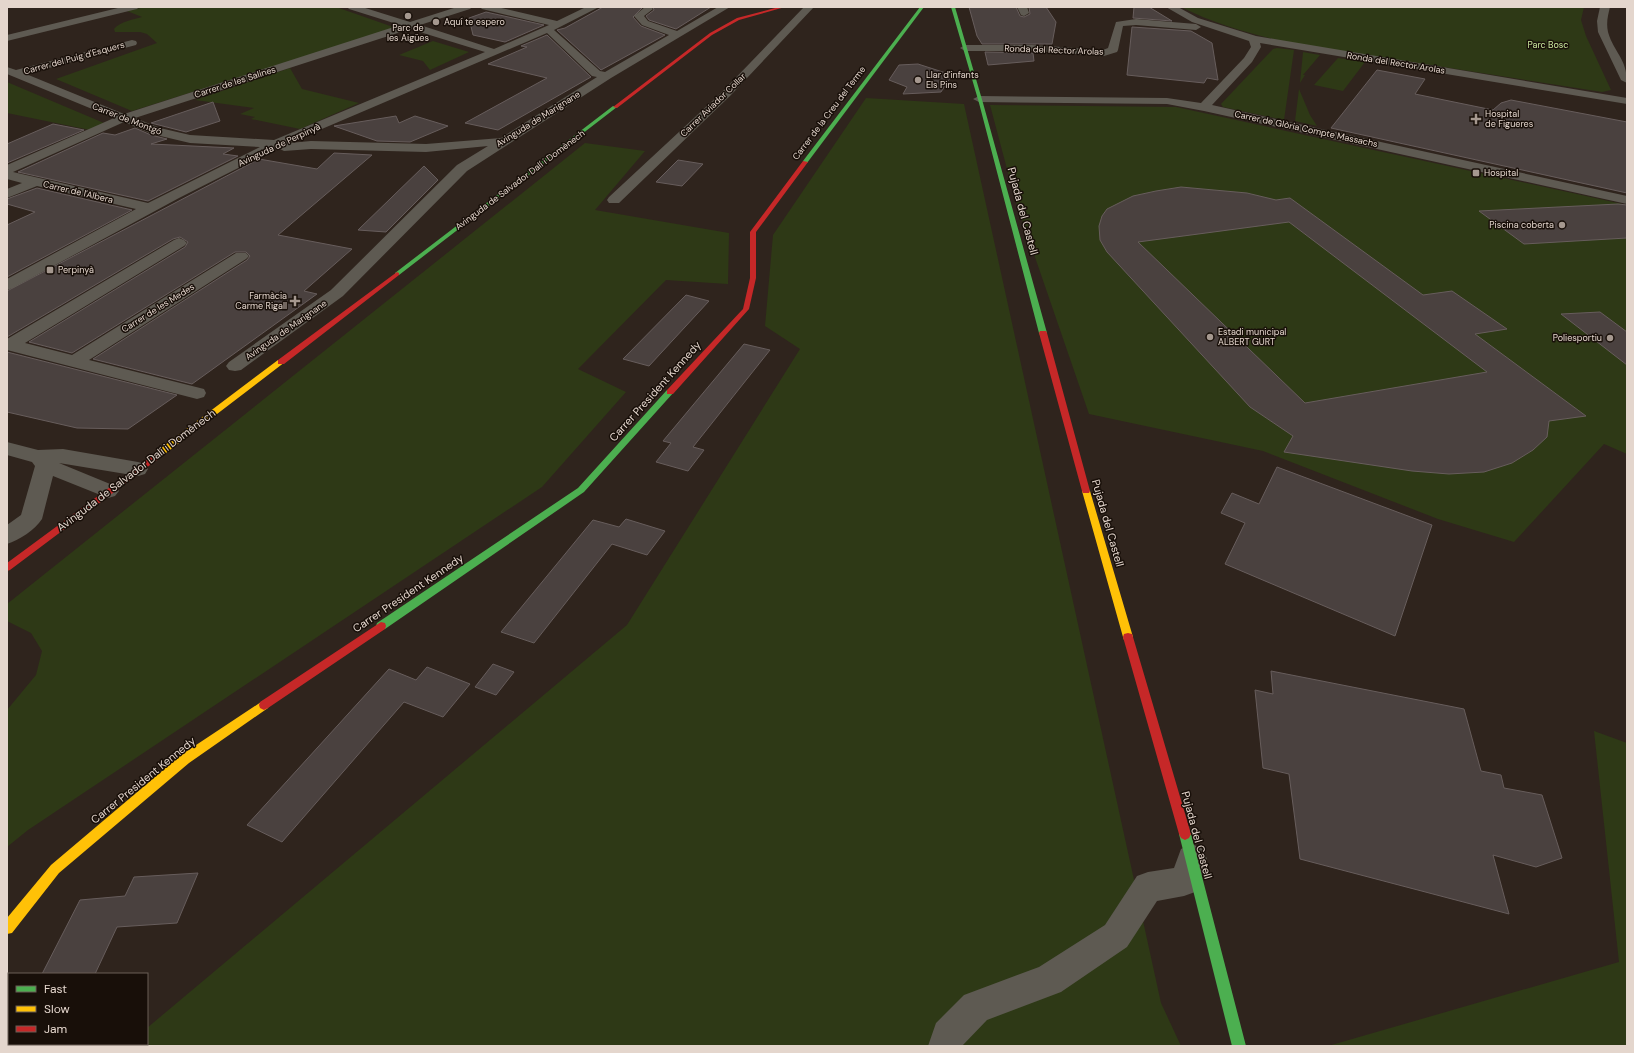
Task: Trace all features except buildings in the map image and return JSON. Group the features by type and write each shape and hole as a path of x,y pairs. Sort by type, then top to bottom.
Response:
{"street":[{"path":"7,38 134,7"},
{"path":"352,7 494,52"},
{"name":"Carrer de les Salines","path":"7,170 100,130 123,118 408,25 448,10 467,7"},
{"path":"485,7 559,24"},
{"name":"Avinguda de Perpinyà","path":"7,285 150,208 292,137 548,29 594,7"},
{"name":"Avinguda de Marignane","path":"266,373 235,366 337,293 462,168 502,141 607,76 725,7"},
{"name":"Avinguda de Salvador Dalí i Domènech","path":"7,568 365,298 711,34 738,19 783,7"},
{"name":"Carrer Aviador Collar","path":"614,200 726,94 809,7"},
{"name":"Carrer de la Creu del Terme","path":"753,232 922,7"},
{"name":"Pujada del Castell","path":"953,7 1066,420 1192,859 1239,1046"},
{"name":"Ronda del Rector Arolas","path":"1171,7 1195,20 1254,39 1627,101"},
{"path":"1606,7 1602,21 1603,32 1624,69 1627,80"},
{"path":"648,9 639,16 645,23 678,35"},
{"name":"Ronda del Rector Arolas","path":"965,48 1032,48 1104,53 1113,50 1119,24 1174,21 1196,27"},
{"path":"548,29 596,74 607,76"},
{"path":"1204,107 1248,60 1256,47 1254,39"},
{"name":"Carrer del Puig d'Esquers","path":"12,72 132,43"},
{"name":"Carrer de Montgó","path":"12,72 140,125 156,131 190,139 271,147 311,145 426,148 502,141"},
{"name":"Carrer de Glòria Compte Massachs","path":"979,99 1167,101 1204,107 1627,200"},
{"path":"100,130 140,125"},
{"name":"Carrer de Montgó","path":"292,137 311,145"},
{"name":"Carrer de Montgó","path":"426,148 450,156 485,152"},
{"name":"Carrer de Montgó","path":"450,156 462,168"},
{"name":"Carrer de l'Albera","path":"7,175 150,208"},
{"path":"7,194 35,182"},
{"name":"Carrer President Kennedy","path":"7,928 54,869 185,758 581,490 746,309 753,278 753,232"},
{"path":"8,344 179,243"},
{"name":"Carrer de les Medes","path":"75,361 241,256"},
{"path":"365,298 372,259"},
{"path":"8,344 197,393"},
{"path":"7,448 42,461 108,491"},
{"path":"42,461 63,456 138,469"},
{"path":"7,536 31,519 42,461"},
{"path":"945,1046 948,1035 976,1007 1049,980 1116,936 1148,887 1184,881 1192,859"}],"green space":[{"path":"145,7 336,7 396,28 132,111 56,79 157,43 147,34 140,32 115,32 114,29 123,22 142,17 127,11"},
{"name":"Parc Bosc","path":"1181,7 1584,7 1581,20 1586,36 1611,90 1602,92 1285,42 1232,28"},
{"path":"433,41 469,52 430,70 423,61 399,55"},
{"path":"1273,49 1294,50 1284,120 1223,107 1221,104"},
{"path":"1303,52 1320,55 1303,75 1305,75 1300,83"},
{"path":"1338,58 1365,62 1343,91 1314,85"},
{"path":"290,68 302,89 359,103 300,129 251,119 255,117 240,114 254,108 195,100"},
{"path":"7,82 104,123 90,130 7,113"},
{"path":"1299,89 1310,115 1317,126 1295,121"},
{"path":"866,98 964,104 1161,1003 1181,1046 126,1046 148,1045 148,1027 627,625 800,349 765,326 773,235"},
{"path":"990,105 1176,107 1627,205 1627,454 1604,444 1514,542 1438,519 1263,451 1089,414 1015,199"},
{"path":"585,143 645,151 595,210 729,233 728,284 666,280 578,369 626,392 542,487 28,830 7,847 7,710 36,675 42,651 31,633 7,621 7,604"},
{"path":"1594,731 1627,743 1627,1046 1328,1046 1619,962"}],"traffic: fast":[{"path":"805,162 922,7"},
{"path":"953,7 981,103 1043,333"},
{"path":"397,274 615,107"},
{"path":"381,626 581,490 670,392"},
{"path":"1185,834 1239,1046"}],"traffic: slow":[{"path":"159,454 281,362"},
{"path":"1086,491 1128,637"},
{"path":"7,928 55,869 185,759 264,705"}],"traffic: jam":[{"path":"615,107 711,34 738,19 783,7"},
{"path":"670,392 746,309 753,278 753,232 805,162"},
{"path":"281,362 397,274"},
{"path":"1043,333 1086,491"},
{"path":"7,568 159,454"},
{"path":"264,705 381,626"},
{"path":"1128,637 1185,834"}],"place":[{"name":"Parc de les Aigües","path":"408,16"},
{"name":"Aquí te espero","path":"436,22"},
{"name":"Llar d'infants Els Pins","path":"918,80"},
{"name":"Hospital de Figueres","path":"1476,119"},
{"name":"Hospital","path":"1476,173"},
{"name":"Piscina coberta","path":"1562,225"},
{"name":"Perpinyà","path":"50,270"},
{"name":"Farmàcia Carme Rigall","path":"295,301"},
{"name":"Estadi municipal ALBERT GURT","path":"1210,337"},
{"name":"Poliesportiu","path":"1610,338"}]}
